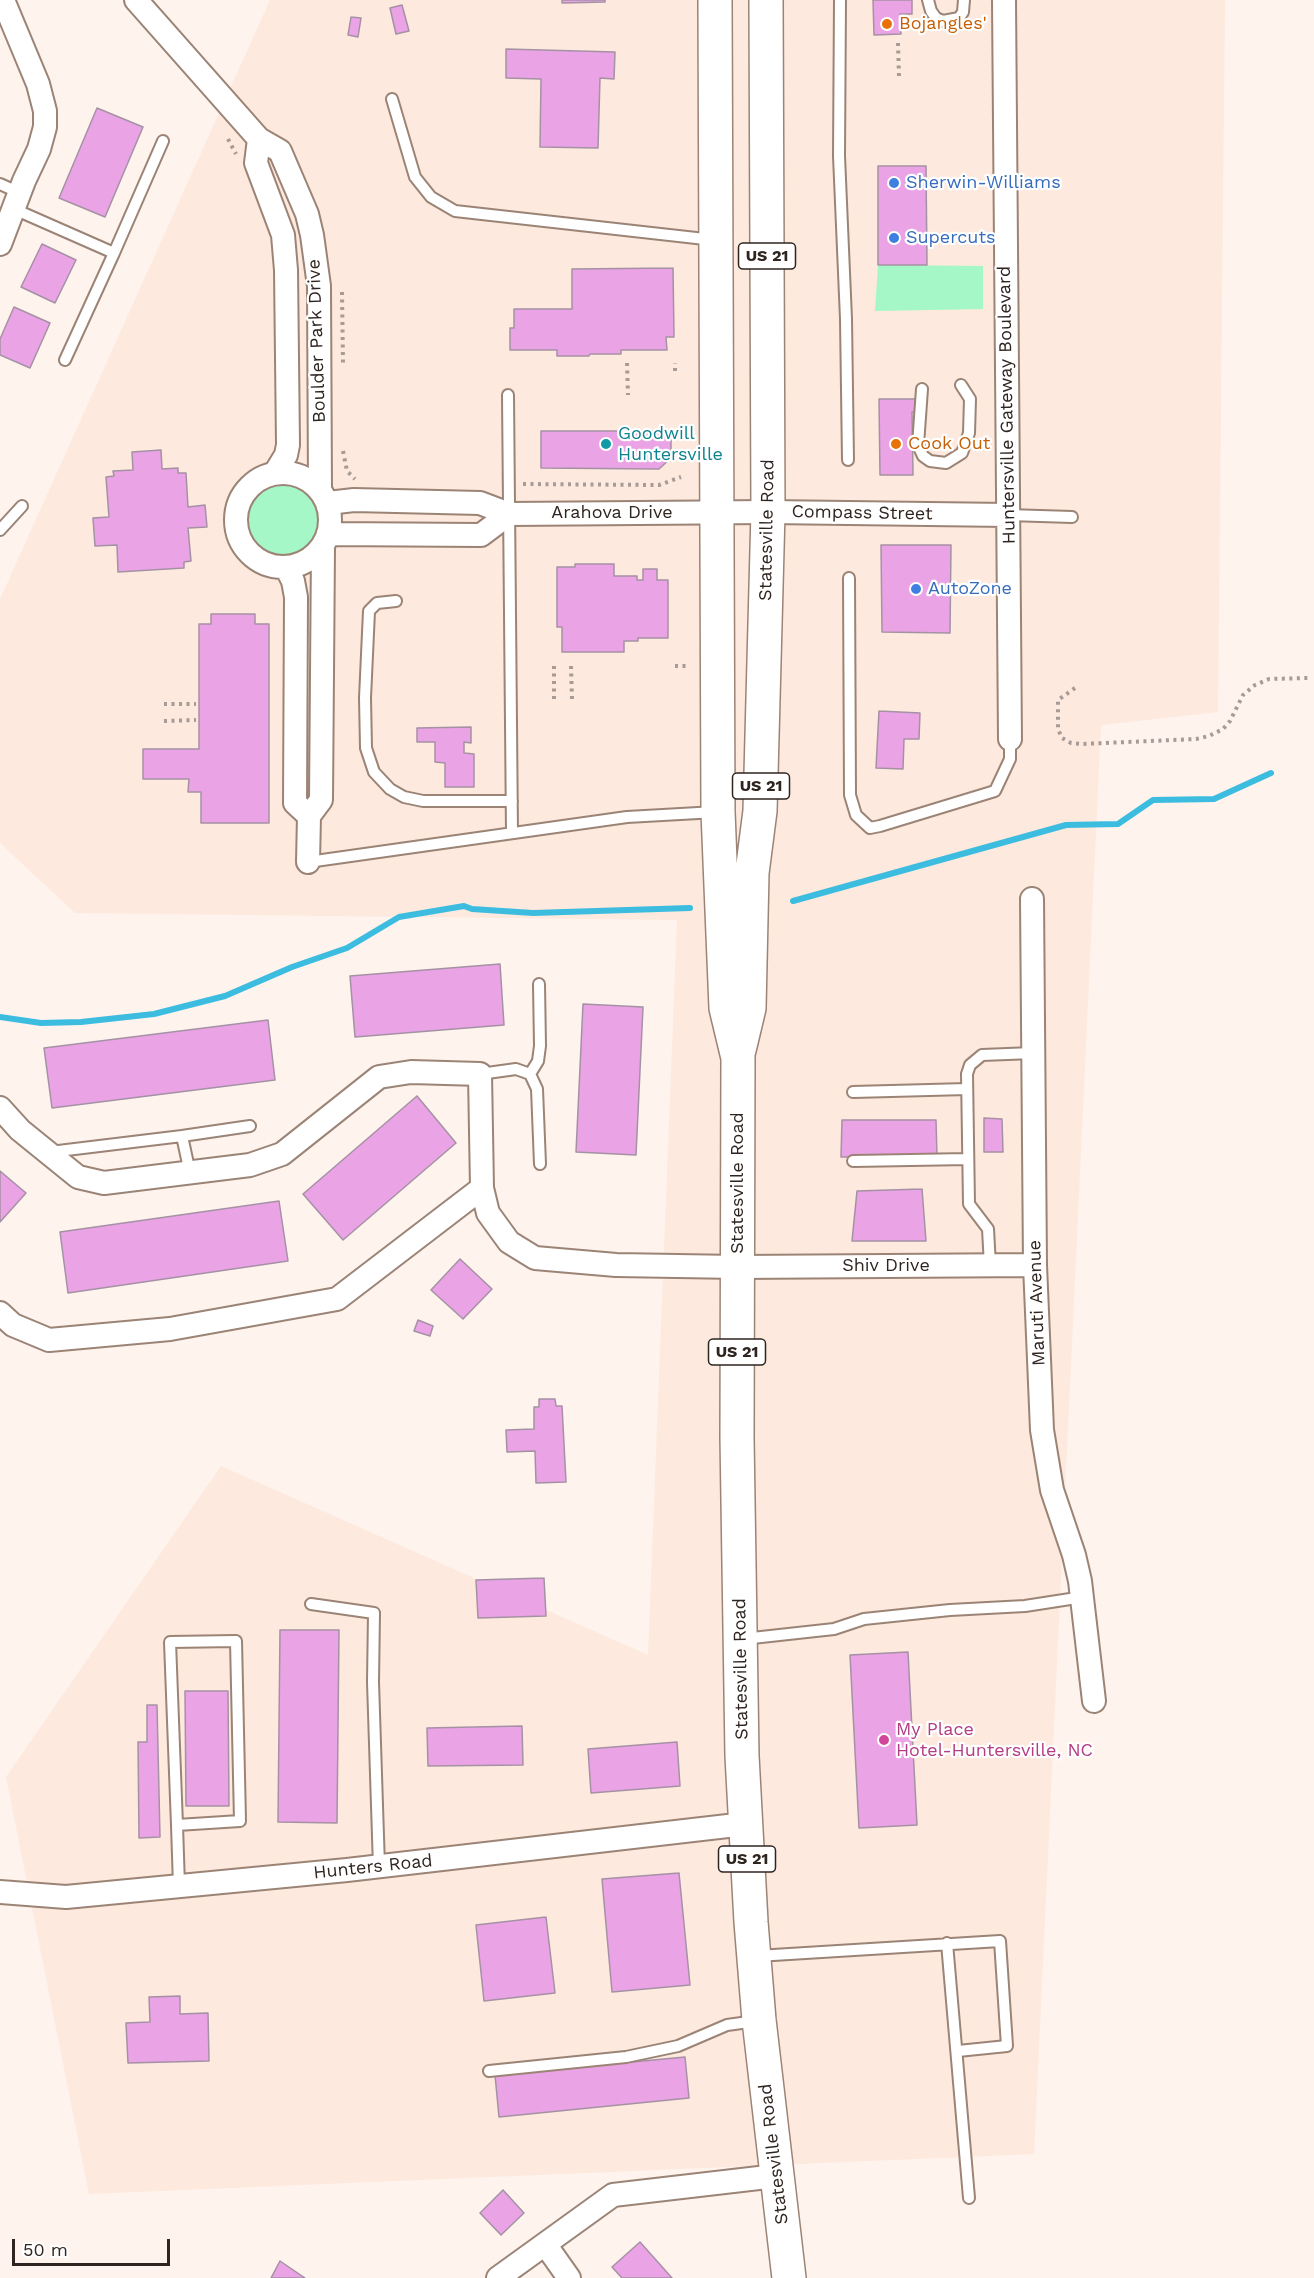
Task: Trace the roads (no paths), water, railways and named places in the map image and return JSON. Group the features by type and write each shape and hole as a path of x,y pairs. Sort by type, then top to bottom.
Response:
{"main road":[{"name":"Statesville Road","path":"715,0 718,812 726,1008 738,1058"},
{"name":"Statesville Road","path":"766,0 768,512 760,811 752,873 749,1008 738,1058 737,1426 745,1824 759,2020 789,2278"}],"street":[{"path":"0,244 11,195 39,149 45,127 45,111 38,84 3,0"},
{"name":"Boulder Park Drive","path":"136,0 259,139 280,151 304,208 312,235 319,286 324,496"},
{"name":"Huntersville Gateway Boulevard","path":"1004,0 1010,739"},
{"name":"Boulder Park Drive","path":"259,139 256,164 283,235 286,270 288,445 286,455 275,473"},
{"path":"308,862 309,816 321,800 326,540 331,519 324,496 307,478 292,473 275,473 260,478 242,495 236,519 238,536 246,550 257,560 271,566 300,565 313,557 326,540"},
{"name":"Arahova Drive","path":"324,496 354,500 480,503 509,514 716,512"},
{"name":"Compass Street","path":"716,512 1008,515"},
{"path":"326,540 481,535 509,514"},
{"path":"286,567 293,580 296,597 295,803 309,816"},
{"name":"Maruti Avenue","path":"1032,898 1035,1265 1042,1430 1052,1490 1074,1555 1083,1597 1094,1701"},
{"path":"0,1108 20,1130 78,1177 104,1183 250,1166 282,1154 379,1077 411,1072 480,1074"},
{"name":"Shiv Drive","path":"480,1074 482,1188 488,1214 509,1242 535,1258 616,1265 738,1267 1035,1265"},
{"path":"0,1313 13,1325 49,1340 170,1329 337,1299 482,1188"},
{"name":"Hunters Road","path":"0,1892 66,1897 379,1867 745,1824"},
{"path":"498,2278 613,2195 776,2176"},
{"path":"545,2244 569,2278"}],"lane":[{"path":"840,0 839,156 846,319 848,460"},
{"path":"928,0 936,18 943,21 959,18 963,12 964,0"},
{"path":"392,99 415,177 431,197 455,211 717,240"},
{"path":"65,360 163,141"},
{"path":"11,195 114,253"},
{"path":"922,389 918,445 923,456 930,461 946,463 962,453 969,433 970,399 961,385"},
{"path":"508,395 512,833"},
{"path":"0,530 22,506"},
{"path":"1008,515 1072,517"},
{"path":"849,578 850,795 856,815 870,828 995,791 1010,759 1010,739"},
{"path":"396,602 377,603 369,611 366,748 374,772 390,789 404,797 423,801 512,801"},
{"path":"308,862 627,817 718,812"},
{"path":"530,1074 538,1061 540,1046 539,984"},
{"path":"990,1266 988,1229 969,1204 967,1074 970,1065 982,1055 1033,1053"},
{"path":"480,1074 516,1069 530,1074 537,1089 540,1164"},
{"path":"853,1092 967,1089"},
{"path":"48,1152 250,1126"},
{"path":"182,1136 190,1173"},
{"path":"854,1161 968,1159"},
{"path":"740,1639 834,1629 864,1620 950,1610 1025,1606 1083,1597"},
{"path":"311,1604 374,1613 373,1682 379,1867"},
{"path":"177,1825 240,1821 236,1641 170,1642 179,1886"},
{"path":"754,1956 1000,1941 1007,2046 958,2051"},
{"path":"947,1943 969,2198"},
{"path":"489,2071 626,2057 678,2046 727,2025 759,2020"}],"waterway":[{"path":"793,901 1066,825 1118,824 1153,800 1214,799 1271,773"},
{"path":"0,1017 41,1023 81,1022 154,1014 225,996 292,967 347,948 399,917 464,906 472,909 533,913 690,908"}],"place":[{"name":"Bojangles'","path":"887,24"},
{"name":"Sherwin-Williams","path":"894,183"},
{"name":"Supercuts","path":"894,238"},
{"name":"Goodwill Huntersville","path":"606,444"},
{"name":"Cook Out","path":"896,444"},
{"name":"AutoZone","path":"916,589"},
{"name":"My Place Hotel-Huntersville, NC","path":"884,1740"}]}
